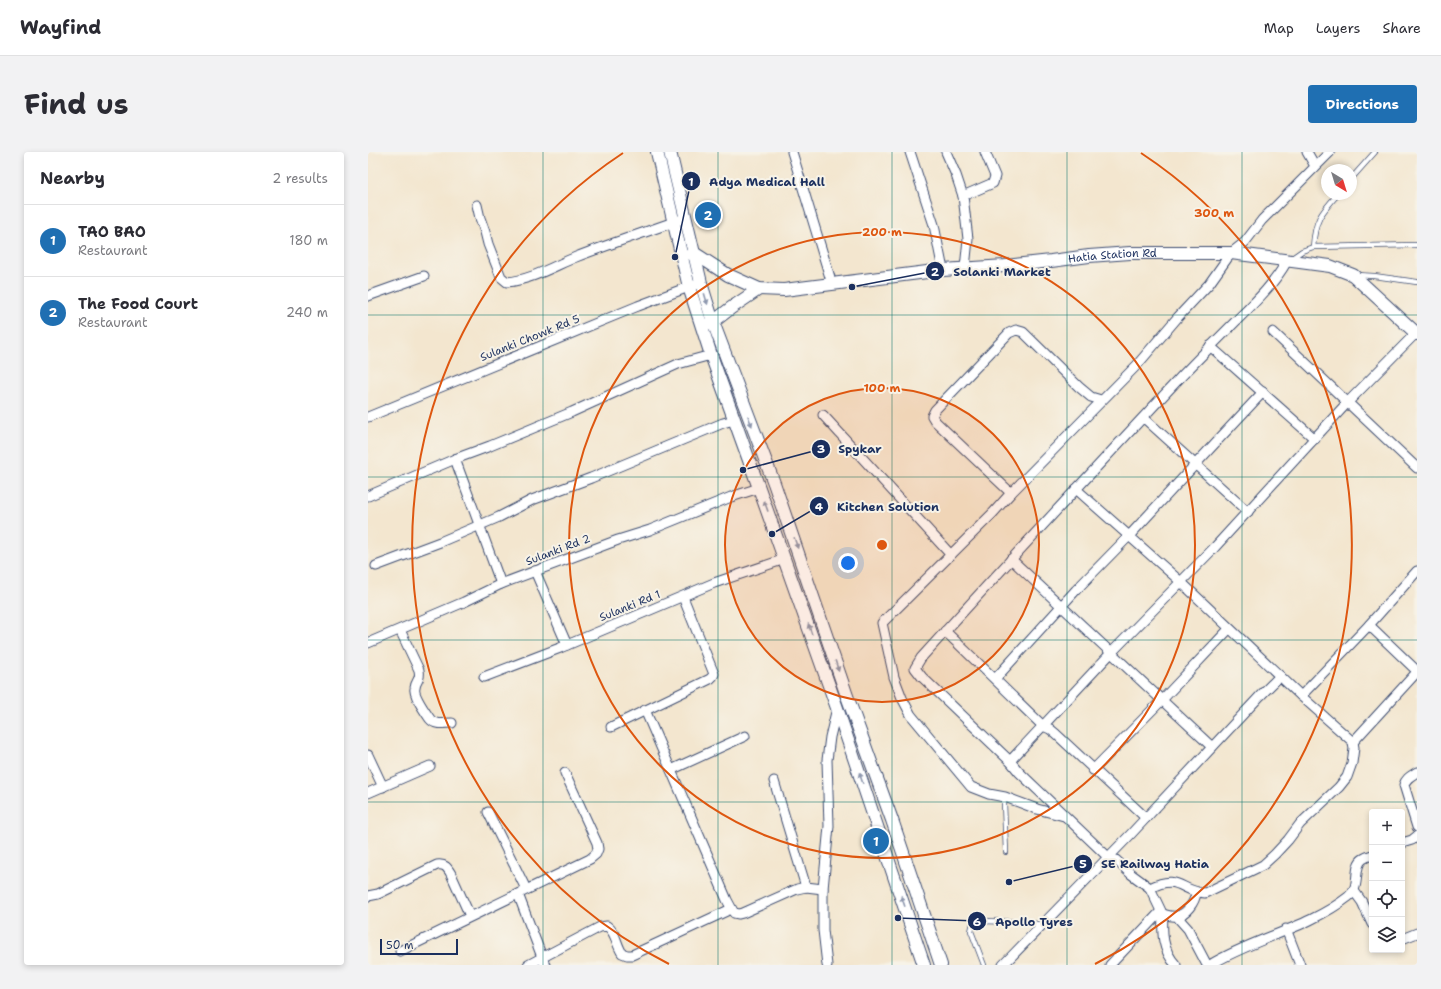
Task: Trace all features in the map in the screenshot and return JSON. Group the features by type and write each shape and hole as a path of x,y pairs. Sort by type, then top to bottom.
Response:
{"main road":[{"path":"657,152 689,287 711,355 785,559 924,965"},
{"path":"670,152 685,218 713,322 777,490 941,965"},
{"path":"681,256 694,253 728,275 759,289"},
{"name":"Hatia Station Rd","path":"759,289 784,290 943,270 1051,261 1089,256 1130,253 1231,253 1330,266 1353,275 1416,333"},
{"path":"702,327 713,322 759,289"}],"street":[{"path":"792,152 832,284"},
{"path":"910,152 934,225 943,270"},
{"path":"946,152 963,196 968,239 965,268"},
{"path":"963,196 993,183 995,180 995,176 985,152"},
{"path":"1307,152 1315,166"},
{"path":"1065,816 1037,809 1005,797 989,794 971,787 911,716 894,677 882,623 993,513 1101,400 1137,365 1178,317 1209,284 1231,253 1245,242 1262,220 1330,152"},
{"path":"477,205 488,244 501,277 507,282 533,275 574,258 685,218"},
{"path":"1176,965 1168,957 1163,940 1162,912 1150,888 1130,874 1116,860 1108,857 1019,772 1010,761 922,677 915,668 945,632 1076,489 1210,346 1268,288 1281,272 1287,261"},
{"path":"368,296 424,276"},
{"name":"Sulanki Chowk Rd 5","path":"368,417 563,337 702,283"},
{"path":"1011,493 935,421 932,416 935,410 1009,333 1016,330 1023,332 1091,397 1101,400"},
{"path":"1273,332 1417,468"},
{"path":"1010,761 1111,653 1248,512 1416,333"},
{"path":"1210,346 1315,439"},
{"path":"368,496 572,412 678,364 711,355"},
{"path":"995,679 1263,392"},
{"path":"823,415 951,555"},
{"path":"1144,418 1248,512"},
{"path":"376,566 440,542 532,500 591,478 723,423 734,420"},
{"path":"455,459 501,584"},
{"name":"Sulanki Rd 2","path":"368,643 501,584 656,527 731,497 760,488"},
{"path":"1076,489 1181,582 1229,629 1352,742 1354,748 1352,763 1347,777 1339,787 1300,824 1288,840 1263,865 1205,893 1196,893 1179,883 1169,882 1158,884 1150,888"},
{"name":"Sulanki Rd 1","path":"484,677 567,645 714,583 785,559"},
{"path":"1011,559 1212,748"},
{"path":"536,571 567,645"},
{"path":"1301,696 1369,625 1417,571"},
{"path":"611,727 710,679 713,676 714,674 683,597"},
{"path":"1352,742 1417,672 1369,625"},
{"path":"1093,770 1229,629"},
{"path":"400,630 419,670 420,676 414,689 415,694 433,723 452,723"},
{"path":"945,632 1043,726 1050,729 1146,818"},
{"path":"1004,965 1280,676"},
{"path":"827,965 823,930 823,888 828,826 828,760 830,736 837,708"},
{"path":"645,710 731,909 739,914 788,892 806,886 823,888"},
{"path":"671,770 745,736"},
{"path":"368,755 382,787"},
{"path":"368,793 430,766"},
{"path":"1417,772 1409,777 1405,781 1404,785 1417,827"},
{"path":"400,951 590,859 596,854 598,849 564,773"},
{"path":"774,781 806,886"},
{"path":"488,812 522,892 543,962"},
{"path":"1405,843 1417,836"},
{"path":"1210,965 1286,929 1324,914 1350,896 1354,891 1360,862 1369,856"},
{"path":"368,896 378,894 437,865 443,865 448,868 470,916"},
{"path":"1354,891 1362,902 1369,917"},
{"path":"1196,893 1195,899 1179,919 1188,929 1207,965"},
{"path":"528,965 543,962 600,927 606,926 614,933 622,953 627,956 632,956 731,909"},
{"path":"1162,912 1174,917 1182,914"},
{"path":"1110,965 1162,912"},
{"path":"1286,929 1300,965"},
{"path":"1405,938 1417,933"}],"lane":[{"path":"1357,172 1375,152"},
{"path":"1313,247 1316,225 1326,208 1333,200"},
{"path":"1287,261 1302,251 1313,247 1417,245"},
{"path":"1353,275 1374,276 1417,282"},
{"path":"1005,797 1006,852"},
{"path":"984,965 971,931 973,923 979,921 1025,922 1043,925"}],"place":[{"name":"The Food Court","path":"708,215"},
{"name":"Adya Medical Hall","path":"675,257"},
{"name":"Solanki Market","path":"852,287"},
{"name":"Spykar","path":"743,470"},
{"name":"Kitchen Solution","path":"772,534"},
{"name":"TAO BAO","path":"876,841"},
{"name":"SE Railway Hatia","path":"1009,882"},
{"name":"Apollo Tyres","path":"898,918"}]}
